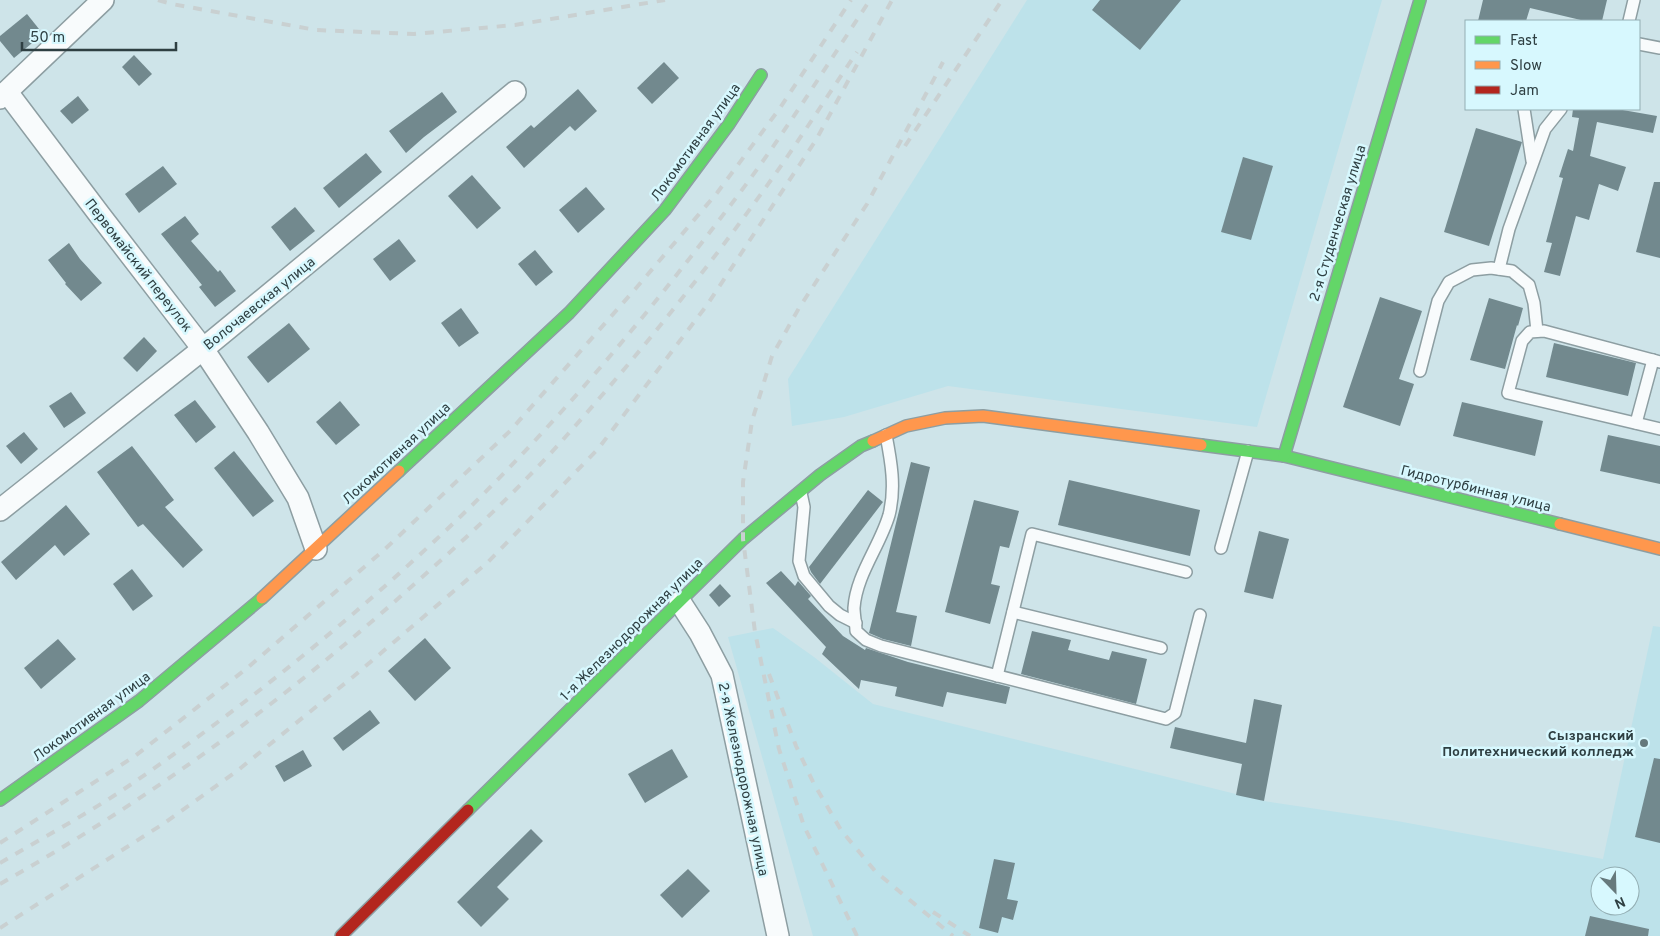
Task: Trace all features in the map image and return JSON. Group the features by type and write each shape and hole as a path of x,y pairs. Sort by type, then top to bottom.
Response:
{"main road":[{"name":"2-я Студенческая улица","path":"1284,456 1420,0"},
{"name":"Локомотивная улица","path":"0,800 139,701 259,601 569,312 665,210 729,124 761,75"},
{"name":"1-я Железнодорожная улица","path":"341,936 743,540 820,475 861,446 906,426 945,418 983,416 1248,451"},
{"name":"Гидротурбинная улица","path":"1248,451 1284,456 1660,549"}],"street":[{"path":"4,95 103,0"},
{"name":"Волочаевская улица","path":"0,510 203,348 515,92"},
{"name":"Первомайский переулок","path":"4,95 203,348 258,432 298,498 316,549"},
{"name":"2-я Железнодорожная улица","path":"680,602 700,633 722,675 778,936"}],"lane":[{"path":"1629,20 1634,0"},
{"path":"1640,44 1660,48"},
{"path":"1524,110 1533,163"},
{"path":"1499,269 1509,229 1544,129 1560,110"},
{"path":"1420,371 1438,301 1449,282 1472,270 1491,268 1512,271 1529,285 1534,302 1537,331"},
{"path":"1636,423 1657,361 1544,331 1530,332 1522,341 1508,393 1660,429"},
{"path":"886,435 893,494 882,534 859,584 854,608 856,631 866,640 881,646 1166,719 1175,712 1200,615"},
{"path":"1221,548 1248,451"},
{"path":"800,492 804,507 799,561 804,576 829,606 840,615 856,623"},
{"path":"997,676 1032,534 1186,572"},
{"path":"1013,612 1161,648"}],"shaded area":[{"path":"1027,0 1382,0 1257,427 948,386 844,417 792,426 788,379"},
{"path":"1653,626 1660,627 1660,936 813,936 728,637 773,628 814,657 873,704 1264,801 1397,821 1603,859"}],"building":[{"path":"1100,0 1181,0 1140,50 1092,10"},
{"path":"1483,0 1607,0 1602,20 1581,20 1530,8 1526,20 1478,20"},
{"path":"27,14 43,34 14,58 0,41 0,36"},
{"path":"134,55 152,74 139,86 122,67"},
{"path":"664,62 679,78 652,104 637,88"},
{"path":"578,89 597,111 575,131 570,126 524,168 506,147 531,125 534,128"},
{"path":"442,92 457,112 406,153 389,131"},
{"path":"78,96 89,110 72,124 60,111"},
{"path":"1573,110 1623,110 1657,116 1653,133 1597,122 1590,156 1626,167 1618,191 1599,184 1589,220 1576,216 1560,276 1544,272 1552,243 1546,242 1563,178 1559,177 1568,149 1573,151 1579,118 1572,117"},
{"path":"1476,128 1522,142 1489,246 1444,232"},
{"path":"366,153 382,172 339,208 323,188"},
{"path":"1243,157 1273,166 1251,240 1221,232"},
{"path":"163,166 177,184 139,213 125,194"},
{"path":"472,175 501,208 477,229 448,196"},
{"path":"1654,182 1660,182 1660,258 1636,252"},
{"path":"586,187 605,209 578,233 559,210"},
{"path":"295,207 315,231 290,251 271,227"},
{"path":"185,216 199,234 191,241 218,272 220,270 236,291 215,307 199,287 202,285 161,234"},
{"path":"399,239 416,261 390,281 373,259"},
{"path":"69,243 80,259 102,283 81,301 65,284 48,260"},
{"path":"535,250 553,272 536,286 518,264"},
{"path":"1380,297 1422,311 1399,379 1414,384 1400,426 1343,407"},
{"path":"1489,298 1523,308 1505,369 1470,360"},
{"path":"461,308 479,333 459,347 441,323"},
{"path":"289,323 310,349 268,383 247,357"},
{"path":"144,337 157,351 137,372 123,358"},
{"path":"1554,343 1636,363 1628,396 1546,377"},
{"path":"71,392 86,413 64,428 49,406"},
{"path":"195,400 216,427 196,443 174,415"},
{"path":"340,401 360,425 336,445 316,422"},
{"path":"1462,402 1543,421 1535,456 1453,436"},
{"path":"24,432 38,449 21,464 6,446"},
{"path":"1608,435 1660,446 1660,484 1600,471"},
{"path":"132,446 174,500 165,507 203,550 183,568 143,524 138,527 97,472"},
{"path":"234,451 274,501 253,517 214,468"},
{"path":"911,462 930,467 896,612 917,616 911,646 883,639 869,633"},
{"path":"1069,480 1200,510 1190,556 1058,525"},
{"path":"868,490 883,502 820,584 809,567"},
{"path":"974,500 1019,511 1009,548 1000,546 991,584 1000,586 990,624 945,612"},
{"path":"66,505 90,534 64,556 55,545 16,580 1,562"},
{"path":"1259,531 1289,539 1273,599 1244,592"},
{"path":"132,569 153,596 133,611 113,584"},
{"path":"781,571 795,586 798,581 811,596 808,599 843,636 865,650 866,648 908,662 1010,687 1006,704 947,692 943,707 895,696 897,687 861,680 859,689 822,654 826,647 766,583"},
{"path":"720,584 731,596 719,607 709,595"},
{"path":"1032,631 1071,640 1068,650 1109,660 1112,651 1147,659 1136,704 1021,674"},
{"path":"425,638 451,668 415,701 388,671"},
{"path":"58,639 76,659 41,689 24,668"},
{"path":"1254,699 1282,705 1264,801 1236,795 1242,764 1170,748 1175,727 1246,743"},
{"path":"370,710 380,723 343,751 333,738"},
{"path":"672,749 688,777 645,803 628,774"},
{"path":"303,750 312,766 284,782 275,766"},
{"path":"1654,758 1660,759 1660,843 1635,837"},
{"path":"531,829 543,841 497,887 509,899 481,927 457,902"},
{"path":"994,859 1015,863 1007,899 1018,901 1013,920 1002,917 998,933 979,928"},
{"path":"688,869 710,891 682,918 660,895"},
{"path":"1590,916 1649,929 1648,936 1585,936"}],"railway":[{"path":"158,0 316,30 414,34 515,25 665,0"},
{"path":"0,843 135,756 246,669 384,550 510,431 717,193 780,108 851,0"},
{"path":"0,863 117,794 219,721 303,656 423,552 461,516 532,444 600,368 664,291 764,160 870,0"},
{"path":"0,928 163,824 237,771 354,676 488,562 598,449 707,305 816,140 892,0"},
{"path":"905,146 1002,0"},
{"path":"0,884 112,816 219,743 271,704 372,621 497,508 568,434 676,306 776,173 857,52"},
{"path":"857,936 804,826 779,749 755,632 743,539 743,482 752,421 772,356 799,308 867,204 943,62"},
{"path":"769,674 796,746 814,784 841,830 875,871 953,936"},
{"path":"933,912 970,936"}],"traffic: fast":[{"path":"1284,456 1420,0"},
{"path":"399,471 569,313 665,210 729,124 761,75"},
{"path":"468,810 743,539 820,475 861,446 873,441"},
{"path":"1201,445 1284,456 1560,524"},
{"path":"0,800 139,701 262,598"}],"traffic: slow":[{"path":"873,441 906,426 945,418 983,416 1201,445"},
{"path":"262,598 399,471"},
{"path":"1560,524 1660,549"}],"traffic: jam":[{"path":"341,936 468,810"}],"place":[{"name":"Сызранский Политехнический колледж","path":"1644,743"}]}
